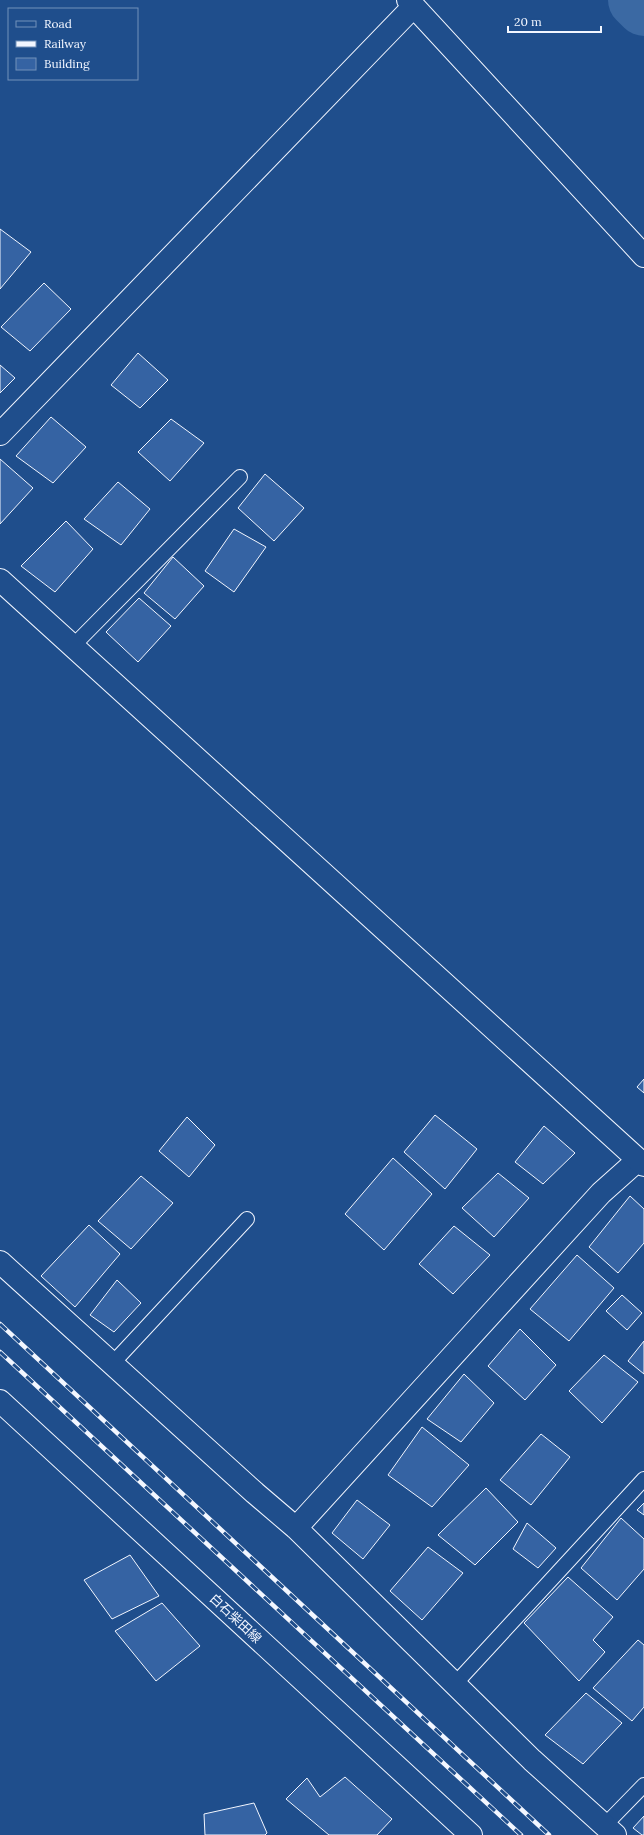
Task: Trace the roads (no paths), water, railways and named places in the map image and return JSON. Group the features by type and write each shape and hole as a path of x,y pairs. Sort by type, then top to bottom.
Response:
{"street":[{"path":"0,434 411,3 644,256"},
{"path":"0,580 642,1162 601,1193 296,1528"},
{"path":"0,1262 255,1493 296,1528 532,1760 610,1830"},
{"name":"白石柴田線","path":"0,1401 471,1835"}],"lane":[{"path":"73,646 240,477"},
{"path":"112,1364 247,1219"},
{"path":"455,1684 644,1479"},
{"path":"610,1830 644,1785"}],"waterway":[{"path":"636,0 644,8"}],"railway":[{"path":"0,1324 549,1835"},
{"path":"0,1352 521,1835"}]}
